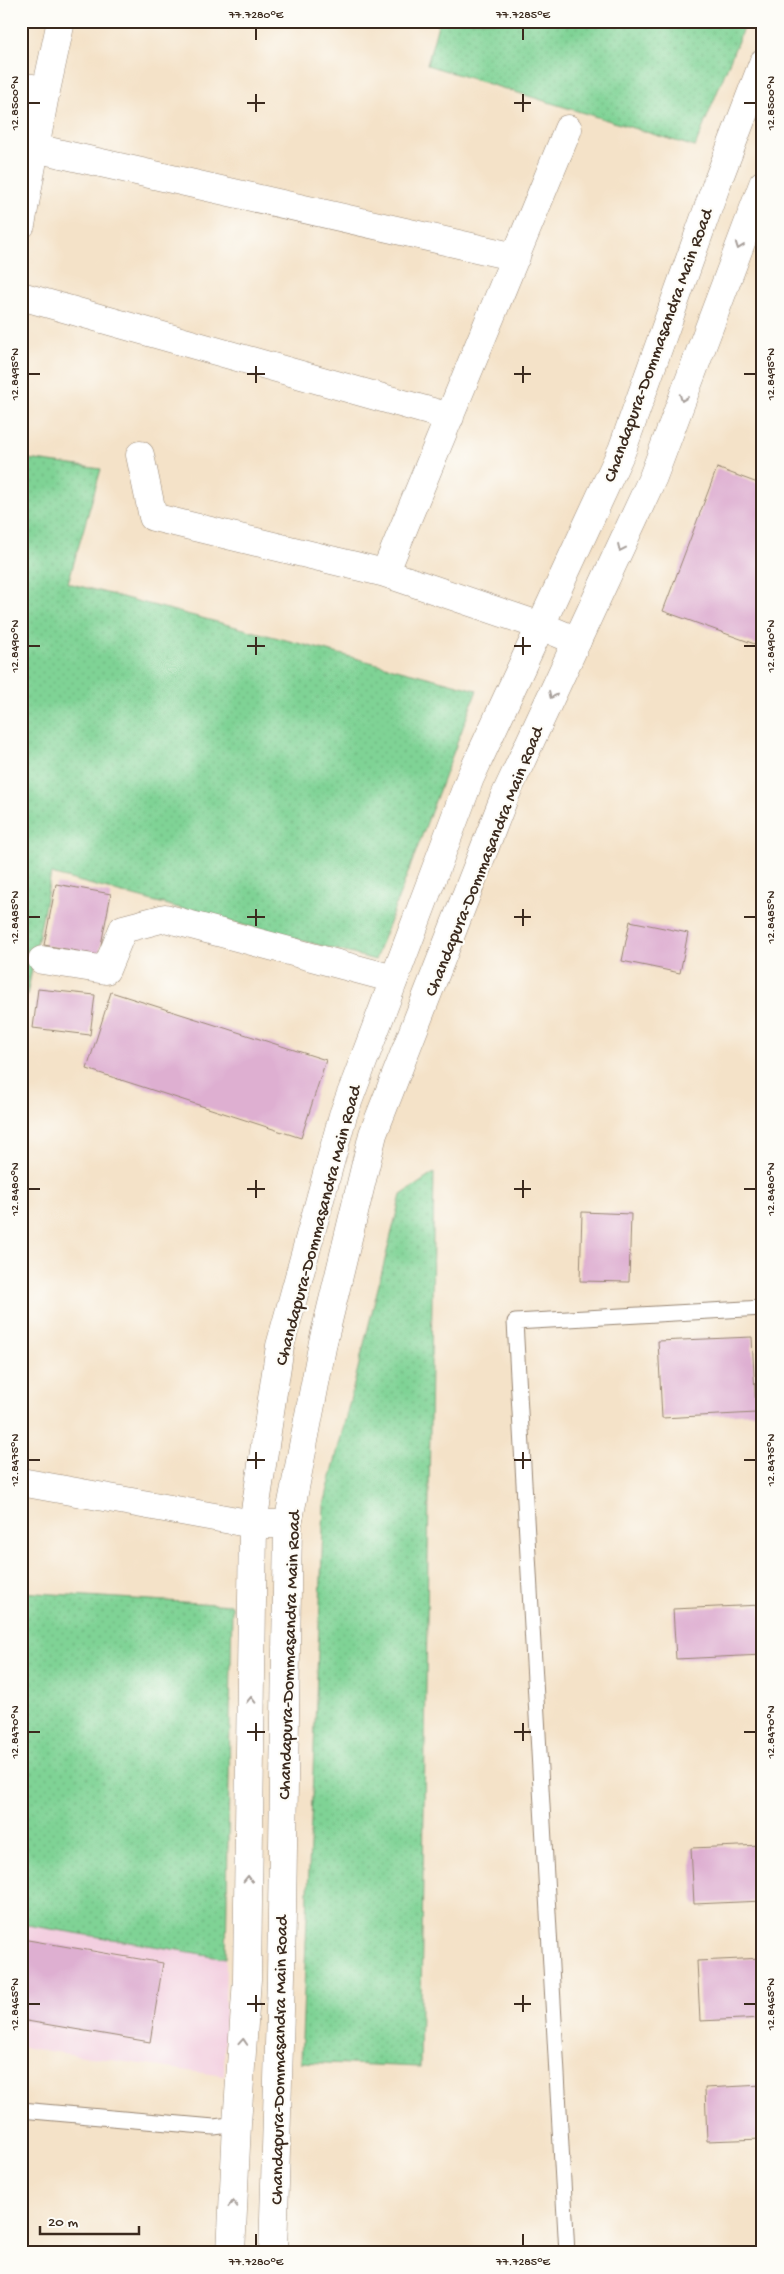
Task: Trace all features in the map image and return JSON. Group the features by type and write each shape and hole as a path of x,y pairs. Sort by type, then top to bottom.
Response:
{"main road":[{"path":"21,225 35,148 32,94 62,21"},
{"name":"Chandapura-Dommasandra Main Road","path":"231,2253 237,2124 247,1978 254,1524 280,1346 343,1114 470,778 622,450 717,183 763,63"},
{"path":"385,572 568,129"},
{"path":"35,148 516,257"},
{"name":"Chandapura-Dommasandra Main Road","path":"273,2253 281,1966 288,1524 323,1342 373,1134 504,798 653,478 763,184"},
{"path":"21,296 450,417"},
{"path":"140,455 153,517 385,572 541,626 578,641"},
{"path":"42,960 106,970 123,929 165,918 394,979"},
{"path":"21,1482 254,1524 288,1524"}],"lane":[{"path":"566,2253 515,1322 763,1308"},
{"path":"21,2110 214,2127 237,2124"}],"shaded area":[{"path":"21,1924 226,1958 224,2076 21,2047"}],"green space":[{"path":"439,21 746,21 695,147 427,65"},
{"path":"21,458 101,469 68,583 477,690 375,960 51,874 23,1015 21,1014"},
{"path":"434,1173 420,2067 301,2062 324,1505 401,1195"},
{"path":"21,1592 232,1605 226,1958 21,1924"}],"building":[{"path":"717,468 763,485 763,647 663,611"},
{"path":"56,884 111,894 99,955 44,945"},
{"path":"630,921 688,933 680,973 622,961"},
{"path":"38,989 95,995 90,1035 33,1028"},
{"path":"111,992 326,1060 301,1138 87,1069"},
{"path":"582,1212 631,1214 629,1282 580,1281"},
{"path":"752,1337 756,1413 662,1418 658,1341"},
{"path":"761,1605 763,1655 676,1659 673,1609"},
{"path":"763,1845 763,1901 694,1904 691,1848"},
{"path":"22,1939 163,1963 150,2042 21,2020"},
{"path":"763,1958 763,2018 700,2021 697,1961"},
{"path":"763,2085 763,2139 707,2141 705,2088"}]}
